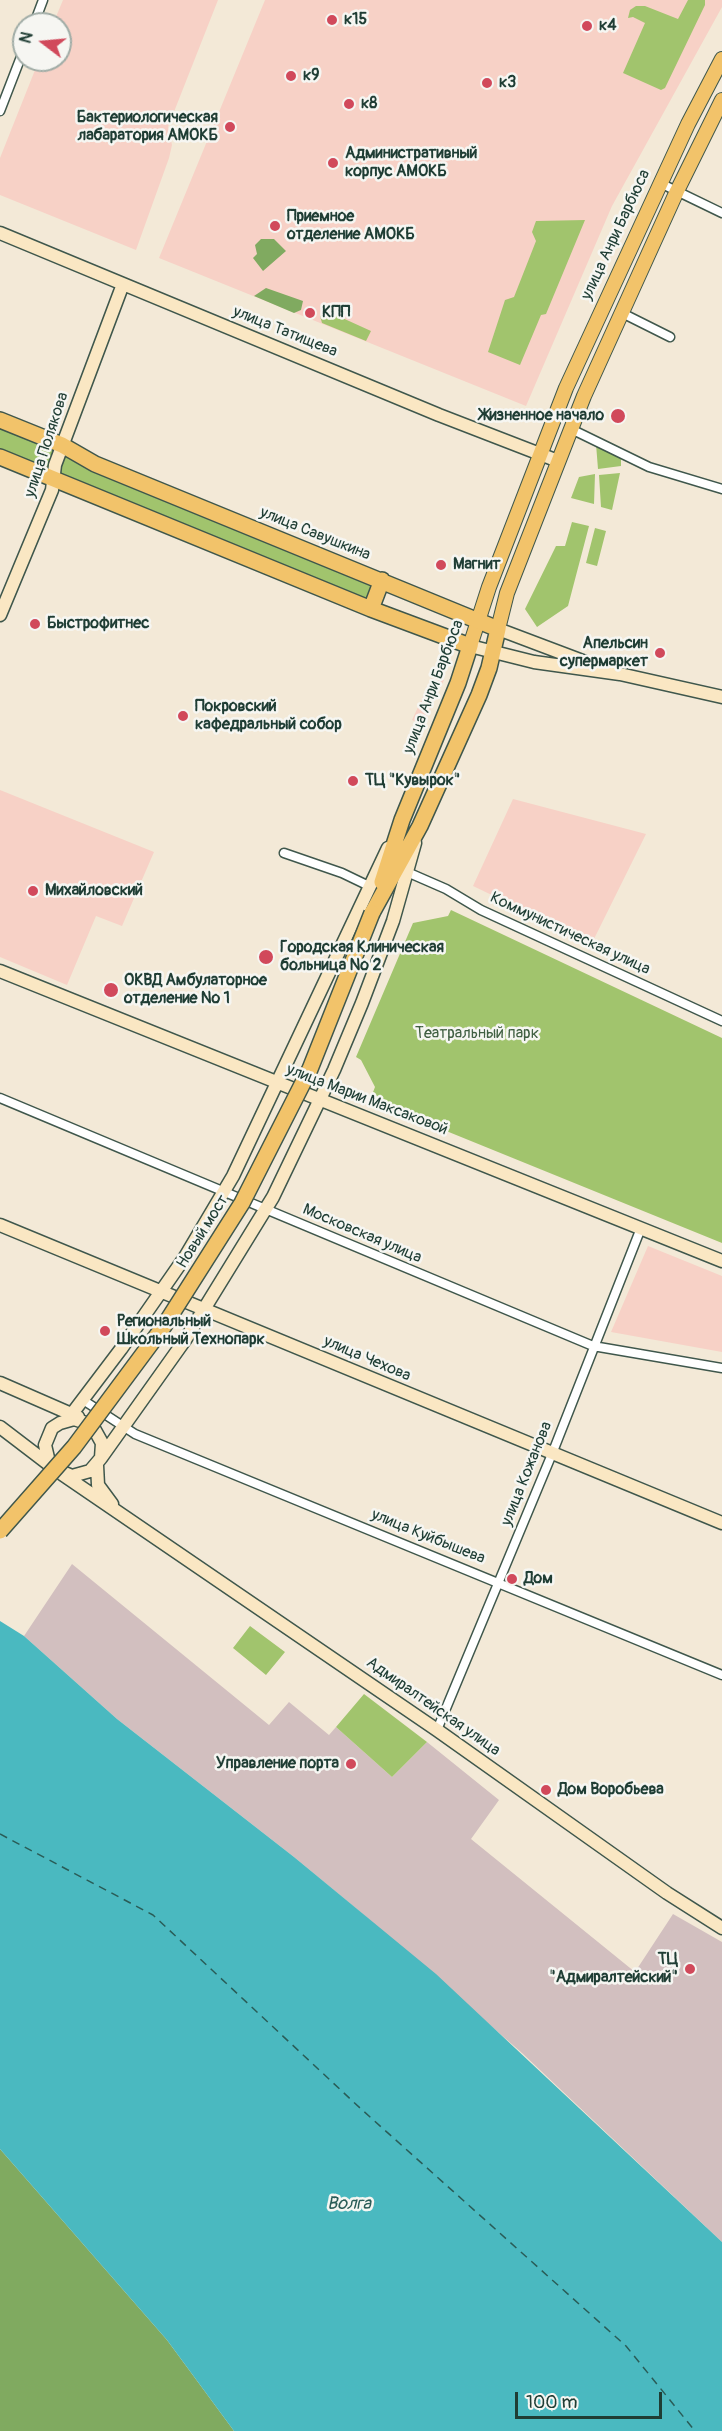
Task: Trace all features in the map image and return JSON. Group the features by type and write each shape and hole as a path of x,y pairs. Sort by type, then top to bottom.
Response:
{"highway":[{"name":"улица Савушкина","path":"0,420 62,445 95,464 498,629"},
{"name":"улица Савушкина","path":"0,457 370,609 470,646"},
{"path":"370,609 382,580"},
{"path":"372,914 420,826 482,687 498,629"},
{"name":"улица Анри Барбюса","path":"372,914 402,820 458,683 470,646"},
{"name":"Новый мост","path":"0,1531 74,1447 164,1326 208,1260 242,1203 305,1078 372,914"}],"main road":[{"name":"улица Анри Барбюса","path":"470,646 566,388 660,183 722,59"},
{"path":"498,629 507,593 570,429 676,191 722,100"},
{"name":"улица Татищева","path":"0,233 439,415 558,461"},
{"name":"улица Полякова","path":"0,615 52,490 52,479 62,445 123,284"},
{"name":"улица Савушкина","path":"498,629 620,674"},
{"name":"улица Савушкина","path":"470,646 534,662 620,674 722,697"},
{"path":"402,820 223,1192 185,1257 83,1400 70,1416 52,1428 48,1436 46,1454 59,1472 81,1475 99,1461 205,1310 265,1210 320,1098 362,1003 393,921 420,826"},
{"name":"улица Марии Максаковой","path":"0,971 722,1261"},
{"name":"улица Чехова","path":"0,1225 722,1523"},
{"path":"0,1383 87,1422 100,1435 102,1443 98,1485 109,1502 124,1516"},
{"path":"0,1427 59,1472 124,1516"},
{"name":"Адмиралтейская улица","path":"124,1516 437,1730 667,1893 722,1928"}],"street":[{"path":"0,111 15,72"},
{"path":"660,183 722,213"},
{"path":"622,313 670,337"},
{"path":"570,429 649,467 722,489"},
{"path":"284,853 342,873 369,886"},
{"name":"Коммунистическая улица","path":"407,872 446,889 481,910 722,1021"},
{"name":"Московская улица","path":"0,1098 593,1346 722,1368"},
{"name":"улица Кожанова","path":"437,1730 552,1454 641,1228"},
{"name":"улица Куйбышева","path":"83,1400 123,1427 722,1675"}],"shaded area":[{"path":"63,0 218,0 168,127 172,145 169,158 136,250 0,195 0,158 34,72 72,72 72,12 58,12"},
{"path":"265,0 722,0 722,7 612,206 526,406 159,258"},
{"path":"433,675 444,680 423,725 412,720"},
{"path":"0,790 154,852 122,926 96,916 67,985 0,957"},
{"path":"513,799 646,834 592,943 473,886"},
{"path":"648,1246 722,1276 722,1352 611,1332"},
{"path":"72,1564 269,1725 289,1702 329,1735 336,1727 392,1777 427,1742 499,1800 471,1839 635,1972 673,1914 722,1942 722,2242 522,2053 358,1910 117,1719 24,1636"}],"green space":[{"path":"688,0 705,0 705,5 665,88 661,90 623,73 645,23 633,17 628,18 630,10 636,6 645,6 678,19"},
{"path":"585,220 546,314 541,315 520,365 488,352 505,300 514,297 536,241 532,232 536,221"},
{"path":"261,239 274,239 286,251 263,271 253,258 257,254 255,245"},
{"path":"266,288 303,301 301,310 294,313 254,296"},
{"path":"327,311 371,331 366,341 322,323 320,316"},
{"path":"0,420 382,580 371,609 0,457"},
{"path":"596,444 621,456 621,466 598,469"},
{"path":"620,473 612,510 601,507 599,475"},
{"path":"595,474 594,504 571,498 579,477"},
{"path":"572,522 589,526 568,606 537,627 525,609 556,546 565,546"},
{"path":"595,528 606,531 597,566 586,563"},
{"name":"Театральный парк","path":"451,910 722,1038 722,1243 370,1100 375,1087 361,1060 356,1057 413,923 448,916"},
{"path":"250,1626 285,1652 266,1675 233,1648"},
{"path":"364,1694 427,1742 392,1777 336,1727"},
{"path":"0,2149 167,2340 234,2431 0,2431"}],"water":[{"name":"Волга","path":"0,1621 24,1636 117,1719 294,1857 436,1974 722,2242 722,2431 234,2431 167,2340 0,2149"}],"ferry route":[{"path":"0,1834 153,1915 360,2108 626,2346 695,2431"}],"place":[{"name":"к15","path":"332,20"},
{"name":"к4","path":"587,26"},
{"name":"к9","path":"291,76"},
{"name":"к3","path":"487,83"},
{"name":"к8","path":"349,104"},
{"name":"Бактериологическая лабаратория АМОКБ","path":"230,127"},
{"name":"Административный корпус АМОКБ","path":"333,163"},
{"name":"Приемное отделение АМОКБ","path":"275,226"},
{"name":"КПП","path":"310,313"},
{"name":"Жизненное начало","path":"618,416"},
{"name":"Магнит","path":"441,565"},
{"name":"Быстрофитнес","path":"35,624"},
{"name":"Апельсин супермаркет","path":"660,653"},
{"name":"Покровский кафедральный собор","path":"183,716"},
{"name":"ТЦ \"Кувырок\"","path":"353,781"},
{"name":"Михайловский","path":"33,891"},
{"name":"Городская Клиническая больница № 2","path":"266,957"},
{"name":"ОКВД Амбулаторное отделение № 1","path":"111,990"},
{"name":"Региональный Школьный Технопарк","path":"105,1331"},
{"name":"Дом","path":"512,1579"},
{"name":"Управление порта","path":"351,1764"},
{"name":"Дом Воробьева","path":"546,1790"},
{"name":"ТЦ \"Адмиралтейский\"","path":"690,1969"}]}
